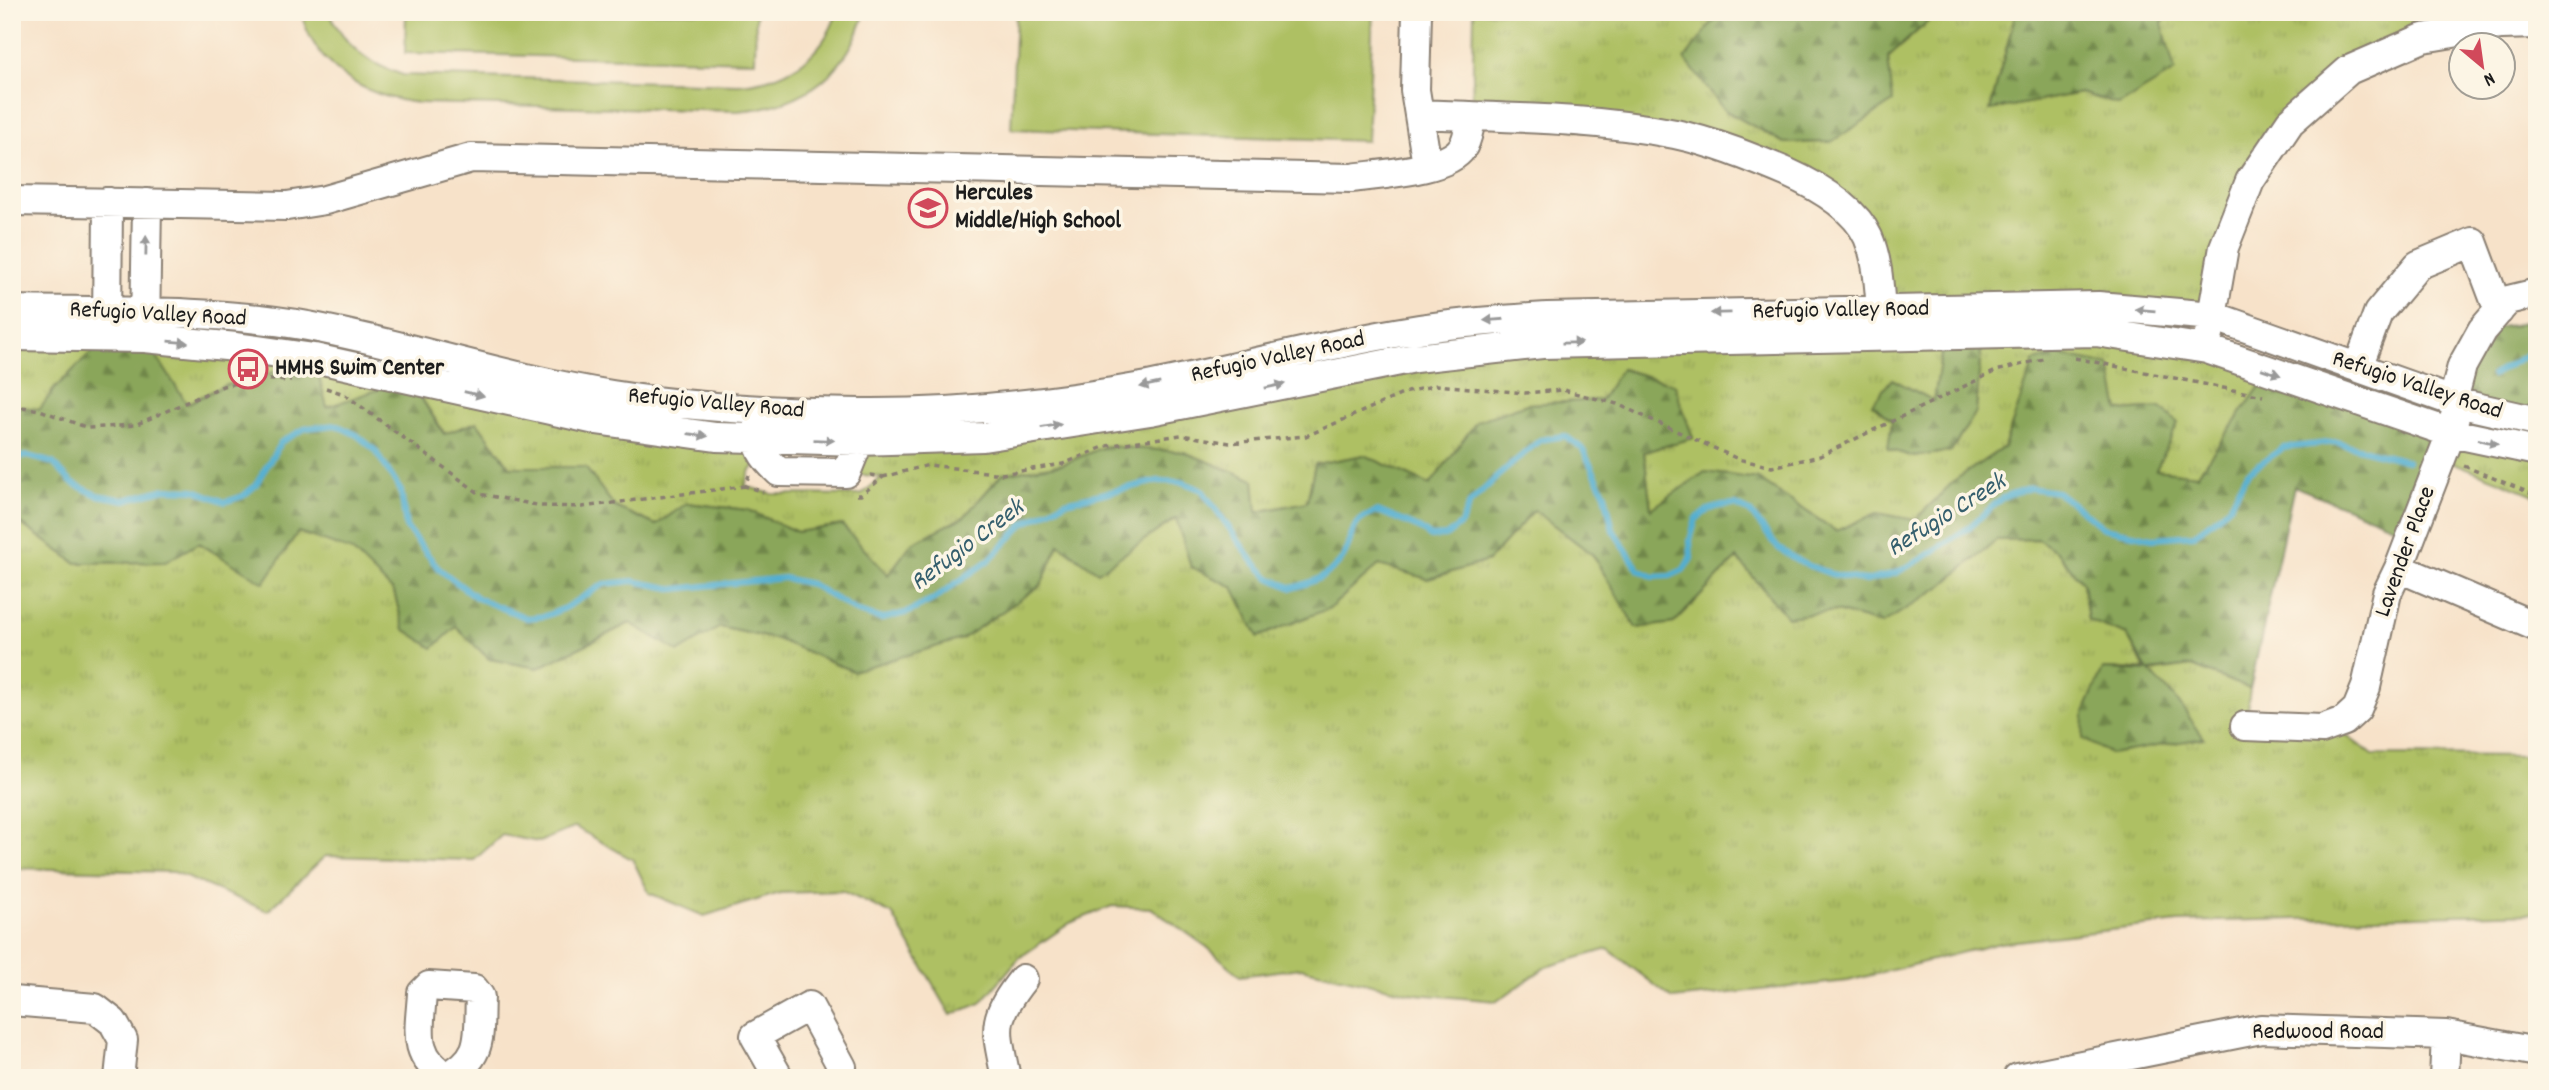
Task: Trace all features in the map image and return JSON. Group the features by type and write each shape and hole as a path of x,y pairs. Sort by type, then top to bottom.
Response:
{"street":[{"path":"1417,12 1415,90 1427,165"},
{"path":"2207,349 2224,247 2250,181 2291,122 2349,70 2423,38 2501,25 2537,24"},
{"path":"1419,114 1616,124 1677,135 1721,147 1804,181 1835,200 1854,217 1868,236 1877,267 1881,310"},
{"path":"12,201 287,206 325,200 471,158 1352,178 1398,172 1446,161 1464,147 1472,117"},
{"path":"107,324 108,202"},
{"path":"145,326 147,203"},
{"path":"2358,367 2378,313 2418,265 2473,242 2499,311"},
{"path":"2499,311 2508,300 2537,293"},
{"name":"Refugio Valley Road","path":"758,424 892,412 974,409 1061,399 1146,386 1405,331 1476,321 1546,317 2098,306 2213,316 2455,402 2537,421"},
{"name":"Refugio Valley Road","path":"12,310 107,324 145,326 244,318 306,326 488,369 758,424 859,441 983,437 1150,411 1415,358 1542,344 2096,332 2207,349 2446,445 2537,451"},
{"name":"Lavender Place","path":"2245,726 2322,729 2351,716 2357,709 2366,687 2387,593 2446,445 2462,366 2482,330 2499,311"},
{"name":"Refugio Valley Road","path":"12,336 107,324"},
{"path":"2399,568 2537,627"},
{"path":"1006,1078 998,1034 999,1014 1006,1000 1023,979"},
{"path":"12,1001 95,1008 113,1021 122,1040 119,1078"},
{"path":"779,1078 755,1036 809,1006 842,1067 836,1078"},
{"name":"Redwood Road","path":"2017,1078 2261,1029 2446,1035 2537,1052"},
{"path":"2444,1078 2446,1035"}],"path":[{"path":"883,477 929,465 1002,474 1063,464 1106,446 1181,435 1230,443 1306,436 1407,392 1437,385 1525,393 1563,390 1617,404 1738,458 1772,467 1820,456 1996,371 2046,358"},
{"path":"2071,358 2266,397"},
{"path":"12,408 40,410 88,428 135,425 223,386 254,379 299,382"},
{"path":"322,386 344,394 480,494 542,506 582,508 745,486"},
{"path":"2446,445 2537,496"}],"green space":[{"path":"301,12 329,12 342,35 358,52 390,71 403,75 738,84 771,78 800,64 822,42 837,12 865,12 847,54 819,84 782,102 738,111 419,103 399,100 362,87 330,64 308,32"},
{"path":"406,12 756,12 755,61 405,53"},
{"path":"1016,12 1373,12 1367,141 1011,129"},
{"path":"1474,12 1733,12 1714,20 1724,110 1785,143 1831,142 1888,58 1935,15 2016,12 1990,110 2081,93 2119,105 2162,23 2172,12 2537,12 2473,32 2448,32 2448,40 2350,70 2250,181 2213,316 1881,310 1854,217 1722,147 1472,117"},
{"path":"1733,12 1912,12 1935,15 1888,57 1893,102 1831,142 1784,143 1724,110 1685,59 1714,20"},
{"path":"2016,12 2172,12 2162,23 2175,71 2119,105 2081,93 1990,110"},
{"path":"2537,321 2537,421 2458,403 2482,330"},
{"path":"2096,332 2207,349 2271,371 2197,475 2155,470 2177,423 2161,408 2118,411 2110,365 2058,355 2035,361 2004,447 1955,480 1915,520 1877,513 1836,531 1758,479 1705,472 1651,510 1644,452 1693,438 1674,384 1622,369 1601,400 1527,404 1477,421 1430,485 1364,455 1315,464 1307,502 1256,512 1254,480 1184,452 1106,446 1063,464 1002,474 964,517 912,543 888,575 842,525 797,532 748,510 688,503 656,525 615,507 585,467 510,467 477,422 445,434 409,379 327,408 314,358 588,418 700,435 756,438 762,456 750,472 745,486 772,494 861,495 882,477 846,473 859,441 983,437 1150,411 1415,358 1542,344 1944,335 1934,401 1892,379 1872,404 1893,421 1888,449 1914,457 1951,451 1976,412 1982,335"},
{"path":"1944,335 1982,335 1976,412 1951,451 1914,457 1888,449 1892,421 1872,404 1892,379 1934,401"},
{"path":"12,336 107,337 55,388 40,410 12,408"},
{"path":"107,337 145,338 187,404 223,386 254,379 314,358 327,407 409,379 444,434 477,422 510,467 585,467 615,507 656,525 687,503 748,510 797,532 842,525 888,575 912,543 964,517 1002,474 1063,464 1106,446 1184,452 1254,480 1257,512 1307,502 1315,464 1364,455 1430,485 1477,421 1527,404 1601,400 1621,369 1674,384 1693,438 1644,452 1651,509 1705,472 1758,479 1836,531 1877,513 1915,520 1955,480 2004,447 2034,361 2058,355 2110,365 2119,411 2161,408 2178,423 2156,470 2197,475 2271,371 2451,433 2412,534 2294,486 2250,689 2192,666 2149,671 2176,699 2204,738 2111,754 2083,739 2084,712 2103,669 2148,671 2127,635 2088,620 2083,583 2056,551 2038,539 1996,540 1943,585 1882,624 1836,611 1787,617 1737,558 1674,623 1636,628 1593,555 1534,510 1488,561 1428,579 1379,565 1330,608 1258,637 1233,587 1191,567 1176,518 1098,572 1059,544 1041,585 962,639 853,671 779,640 720,627 679,652 630,623 538,668 489,659 456,627 433,648 404,629 394,592 352,551 298,532 264,583 199,543 165,562 76,563 19,522 12,528 12,408 40,409 55,388"},
{"path":"145,338 250,349 314,358 254,379 223,386 186,404"},
{"path":"2451,433 2537,451 2537,496 2442,458"},
{"path":"1534,510 1593,555 1637,628 1674,623 1737,558 1787,617 1836,611 1882,624 1943,585 1996,540 2038,539 2056,551 2083,583 2088,620 2127,635 2145,669 2103,669 2176,699 2150,672 2192,666 2250,689 2245,726 2333,726 2373,755 2537,756 2537,913 2178,922 2000,943 1848,981 1673,999 1608,949 1546,967 1497,1001 1416,994 1301,968 1240,976 1207,947 1151,908 1112,906 1070,923 1019,958 981,1003 951,1015 892,914 842,891 780,893 704,916 649,893 633,860 575,827 539,842 502,835 474,860 325,856 268,911 174,872 12,868 12,528 18,522 76,563 165,562 198,543 264,582 298,532 352,550 394,592 404,629 456,626 490,659 538,668 630,623 679,651 720,627 779,640 853,671 1041,585 1059,544 1098,571 1177,518 1191,566 1233,587 1330,608 1379,565 1428,579 1488,561"}],"waterway":[{"name":"Refugio Creek","path":"2493,375 2537,348"},
{"name":"Refugio Creek","path":"12,458 28,456 53,463 72,483 97,495 125,500 165,489 195,490 225,502 243,496 255,486 281,442 306,428 336,425 357,435 375,450 401,491 406,527 439,569 477,598 527,618 545,616 563,609 604,584 633,581 675,589 784,578 811,584 858,612 882,619 909,612 934,599 989,560 1024,524 1065,502 1158,481 1182,482 1202,490 1252,560 1270,578 1292,588 1330,572 1345,554 1359,521 1378,511 1419,528 1431,537 1446,536 1461,524 1470,503 1540,440 1565,436 1582,448 1605,494 1613,530 1639,570 1654,577 1670,576 1683,570 1691,559 1690,540 1696,519 1708,510 1720,506 1736,505 1750,512 1778,548 1802,563 1831,574 1866,581 1896,573 1923,558 1968,528 2002,498 2030,488 2057,492 2104,528 2153,538 2194,535 2230,506 2248,472 2283,448 2336,442 2407,461"}],"place":[{"name":"Hercules Middle/High School","path":"928,208"},
{"name":"HMHS Swim Center","path":"248,369"}]}
